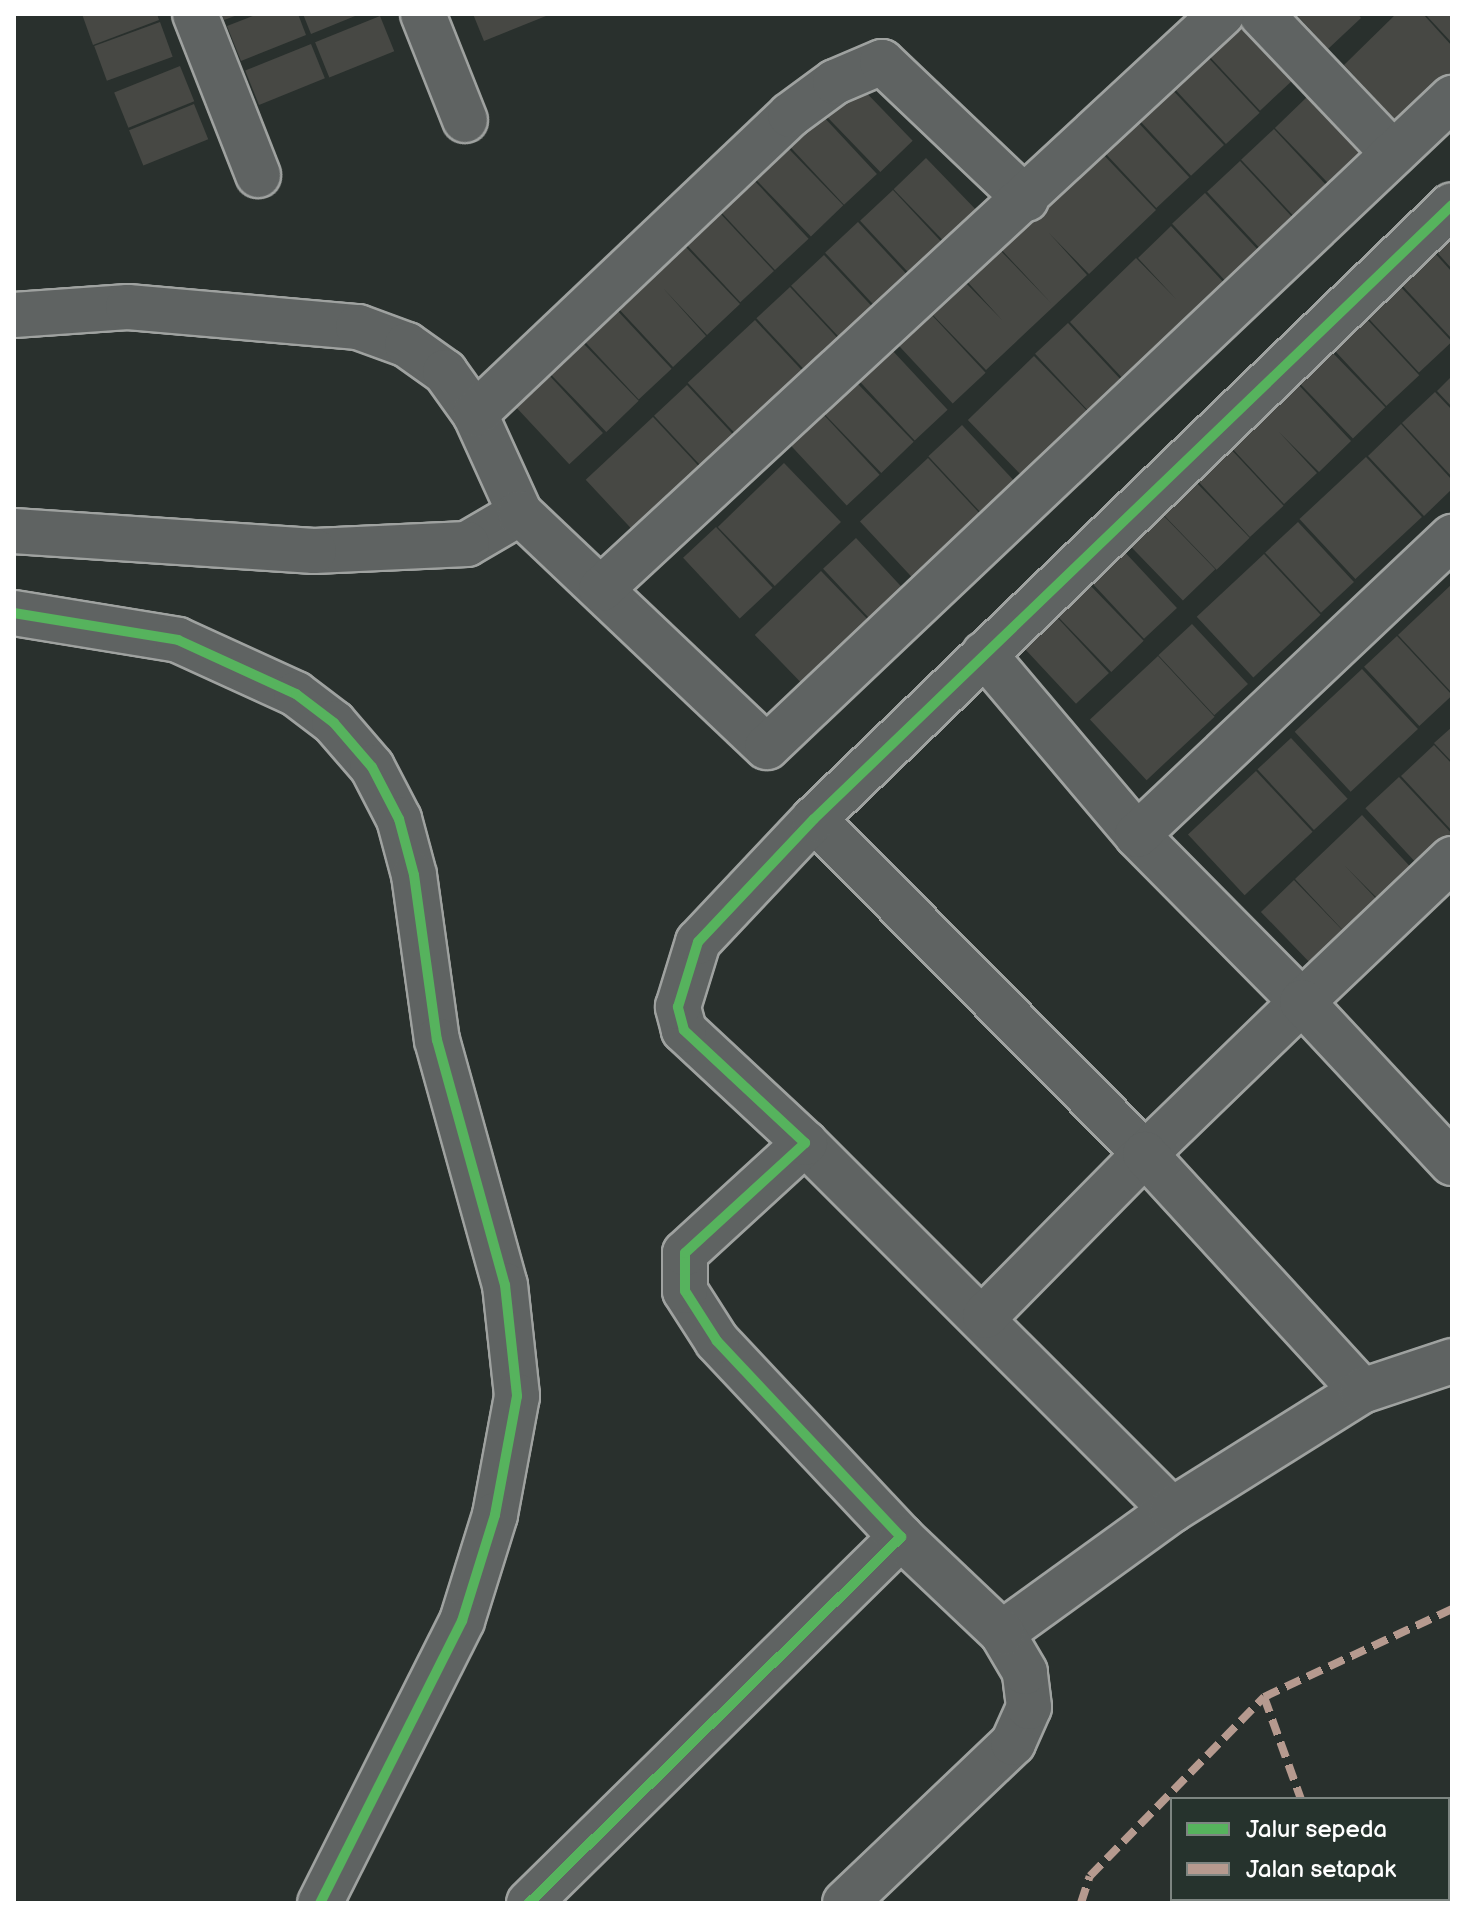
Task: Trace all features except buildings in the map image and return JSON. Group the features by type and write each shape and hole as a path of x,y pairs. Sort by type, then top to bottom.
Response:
{"street":[{"path":"195,14 258,175"},
{"path":"423,14 465,120"},
{"path":"601,589 1026,199 1222,14"},
{"path":"1261,14 1393,153"},
{"path":"475,414 790,115 835,82 882,62 1026,199"},
{"path":"14,315 128,307 358,327 407,345 445,372 475,414 520,513 767,747 1452,98"},
{"path":"1172,1510 985,1316 684,1030 678,1007 698,942 814,819 1452,205"},
{"path":"14,531 314,551 467,544 520,513"},
{"path":"1137,835 1452,537"},
{"path":"14,613 178,640 296,694 334,723 372,767 399,819 414,875 437,1040 505,1285 517,1396 495,1515 462,1621 320,1903"},
{"path":"984,654 1137,835 1302,1002 1452,1163"},
{"path":"814,819 1145,1154 1362,1391"},
{"path":"985,1316 1145,1154 1452,859"},
{"path":"805,1143 685,1253 685,1291 717,1341 901,1537 1002,1633 1025,1672 1029,1707 1013,1743 845,1903"},
{"path":"1002,1633 1172,1510 1362,1391 1452,1361"},
{"path":"529,1903 901,1537"}],"marked path":[{"path":"1081,1903 1090,1876 1264,1697 1452,1609"},
{"path":"1264,1697 1300,1797"}],"cycle path":[{"path":"529,1903 901,1537 717,1341 685,1291 685,1253 805,1143 684,1030 678,1007 698,942 814,819 1452,205"},
{"path":"14,613 178,640 296,694 334,723 372,767 399,819 414,875 437,1040 505,1285 517,1396 495,1515 462,1621 320,1903"}]}
